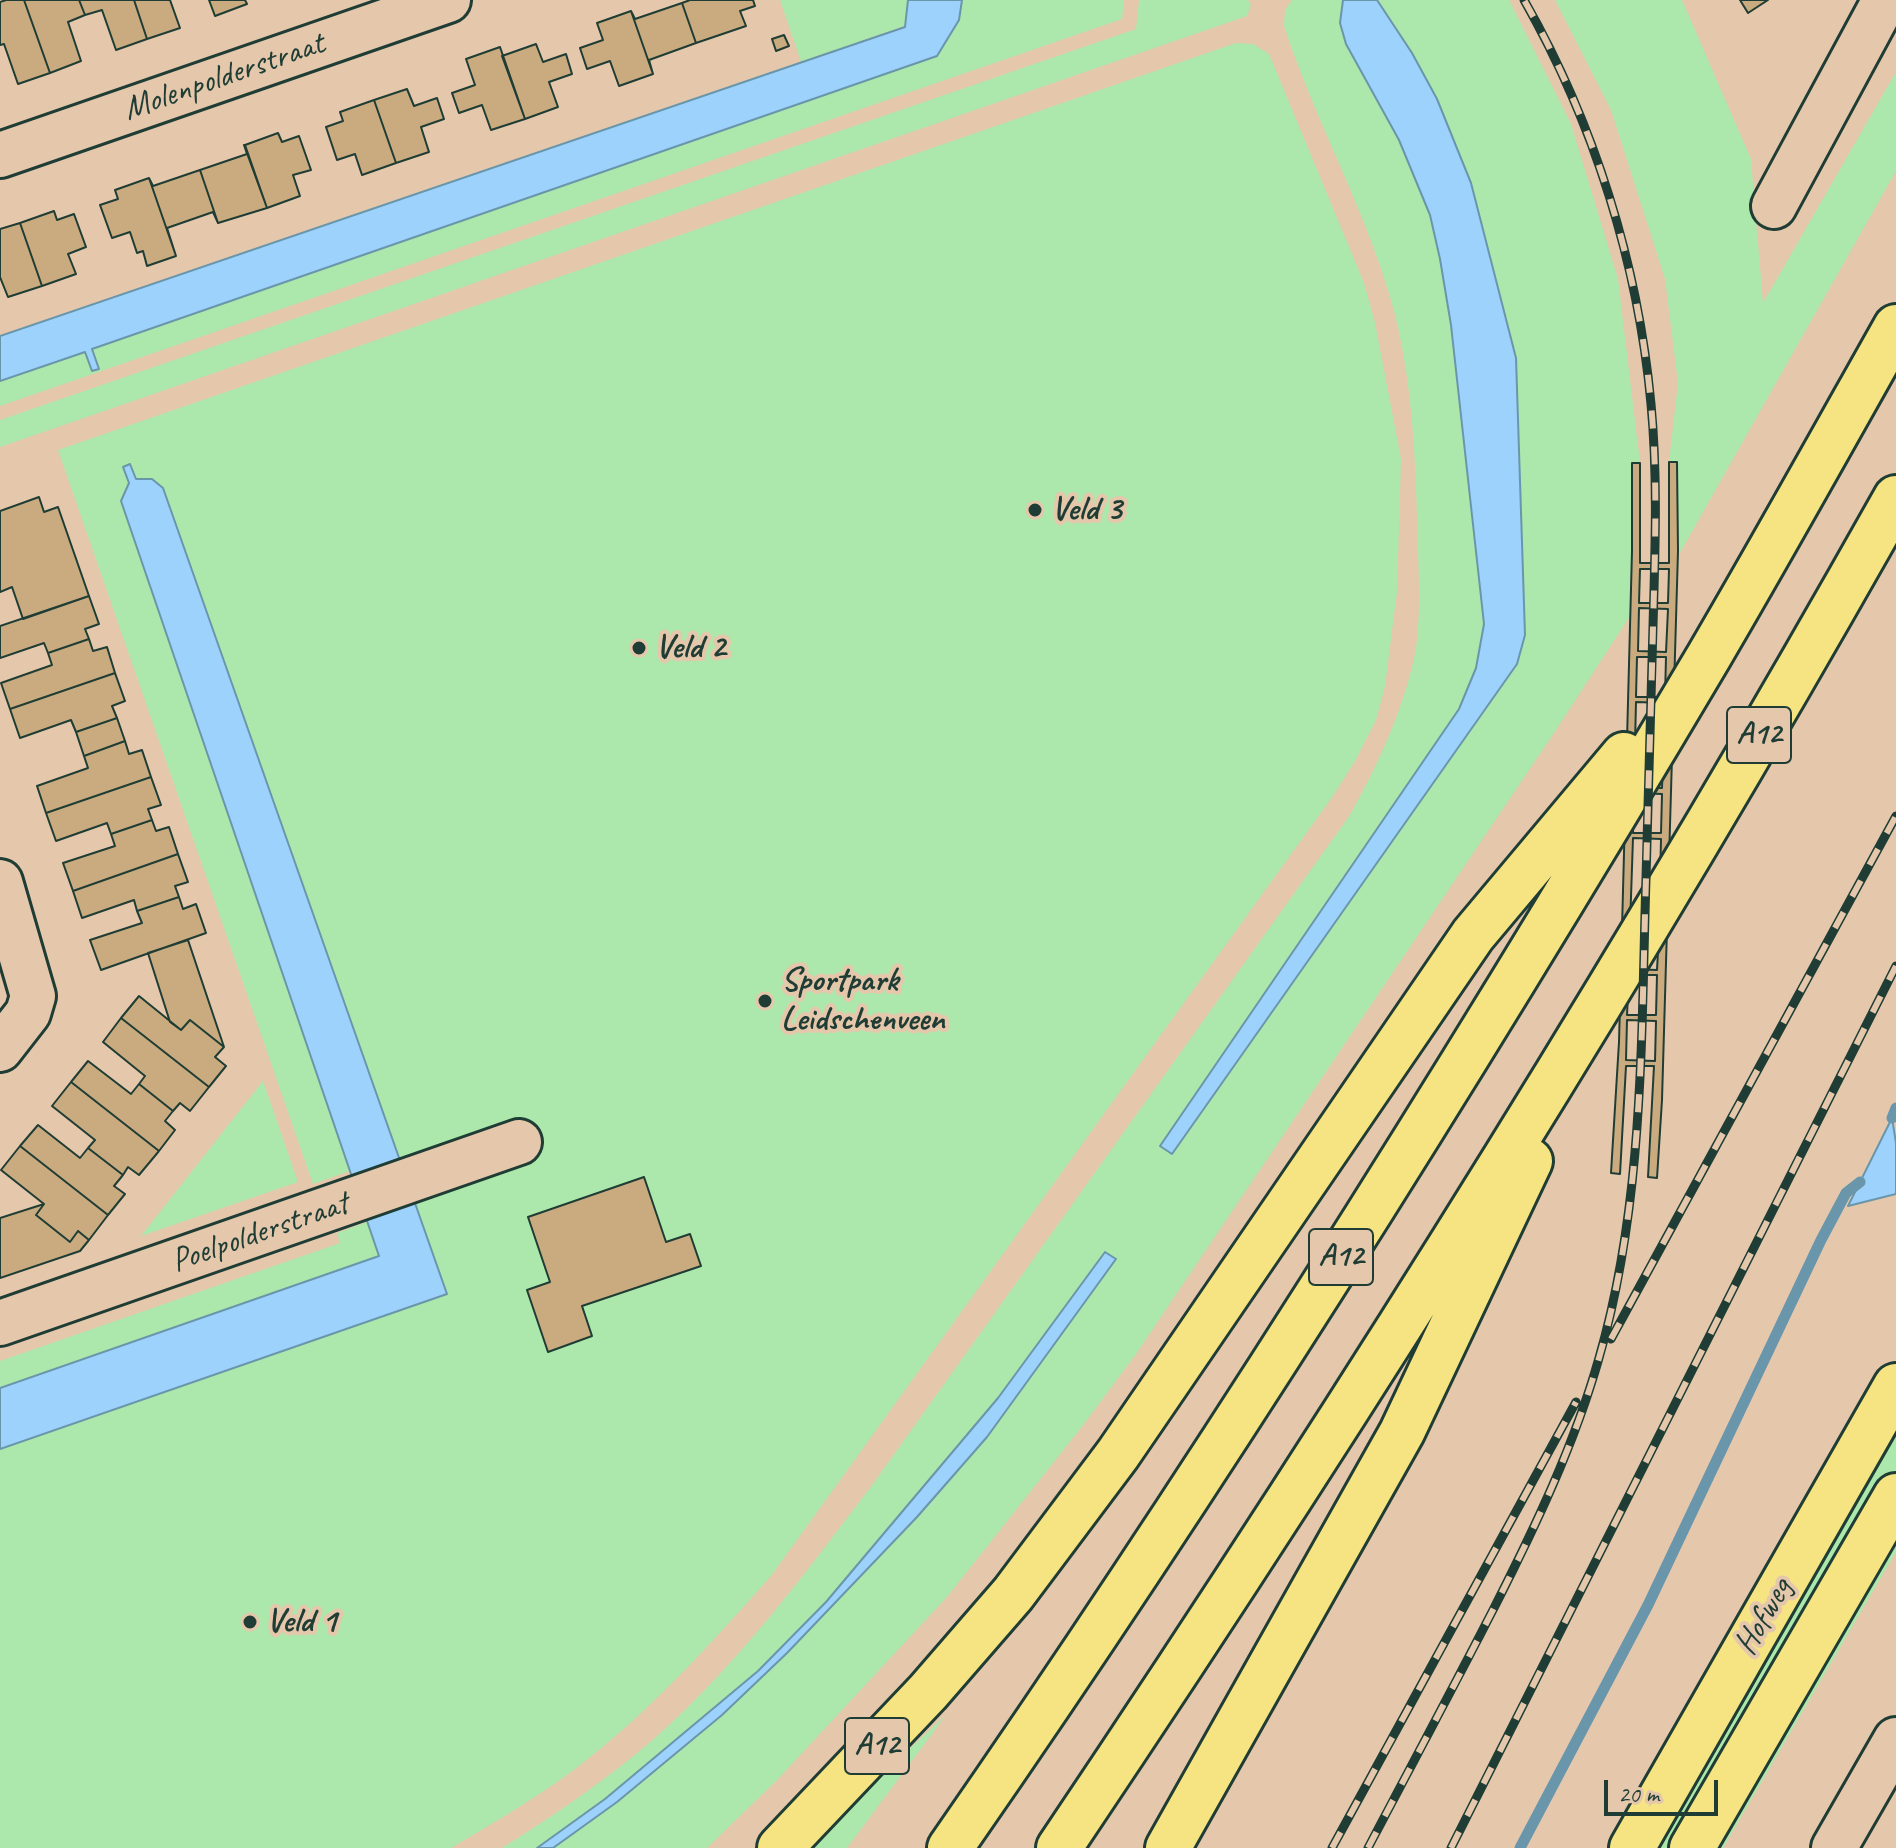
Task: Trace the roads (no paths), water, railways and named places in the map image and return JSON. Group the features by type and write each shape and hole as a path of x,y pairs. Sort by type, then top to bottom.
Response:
{"main road":[{"name":"A12","path":"950,1848 1240,1418 1521,969 1711,652 1896,327"},
{"name":"A12","path":"1059,1848 1372,1369 1620,971 1896,498"},
{"name":"A12","path":"780,1848 928,1692 1013,1594 1118,1454 1473,935 1711,652"},
{"name":"A12","path":"1168,1848 1402,1432 1620,971"},
{"name":"Hofweg","path":"1632,1848 1896,1386"},
{"name":"Hofweg","path":"1692,1848 1896,1496"}],"street":[{"name":"Molenpolderstraat","path":"0,155 448,0"},
{"path":"1774,206 1885,0"},
{"path":"0,882 33,996 28,1013 0,1049"},
{"name":"Poelpolderstraat","path":"0,1323 519,1142"},
{"path":"1834,1848 1896,1740"}],"water":[{"path":"908,0 962,0 959,20 937,56 92,349 99,369 92,371 85,352 0,381 0,336 905,27"},
{"path":"1343,0 1377,0 1412,53 1437,99 1471,183 1516,358 1525,635 1517,664 1172,1154 1160,1146 1459,709 1476,668 1484,624 1451,325 1440,259 1430,215 1399,140 1346,44 1340,23"},
{"path":"130,464 136,479 152,479 163,488 447,1294 0,1449 0,1388 379,1256 121,501 129,483 123,467"},
{"path":"1892,1118 1896,1143 1896,1194 1848,1206"},
{"path":"1105,1252 1116,1259 987,1437 917,1517 787,1653 722,1715 617,1802 553,1848 537,1848 605,1799 758,1671 826,1602 998,1398"}],"waterway":[{"path":"1892,1118 1896,1108"},
{"path":"1520,1848 1648,1605 1821,1240 1846,1193 1860,1182"}],"railway":[{"path":"1368,1848 1509,1578 1539,1517 1578,1423 1614,1299 1625,1240 1638,1120 1655,543 1651,404 1636,299 1609,195 1572,95 1524,0"},
{"path":"1611,1339 1896,816"},
{"path":"1451,1848 1896,966"},
{"path":"1332,1848 1576,1402"}],"place":[{"name":"Veld 3","path":"1035,510"},
{"name":"Veld 2","path":"639,648"},
{"name":"Sportpark Leidschenveen","path":"765,1001"},
{"name":"Veld 1","path":"250,1622"}]}
